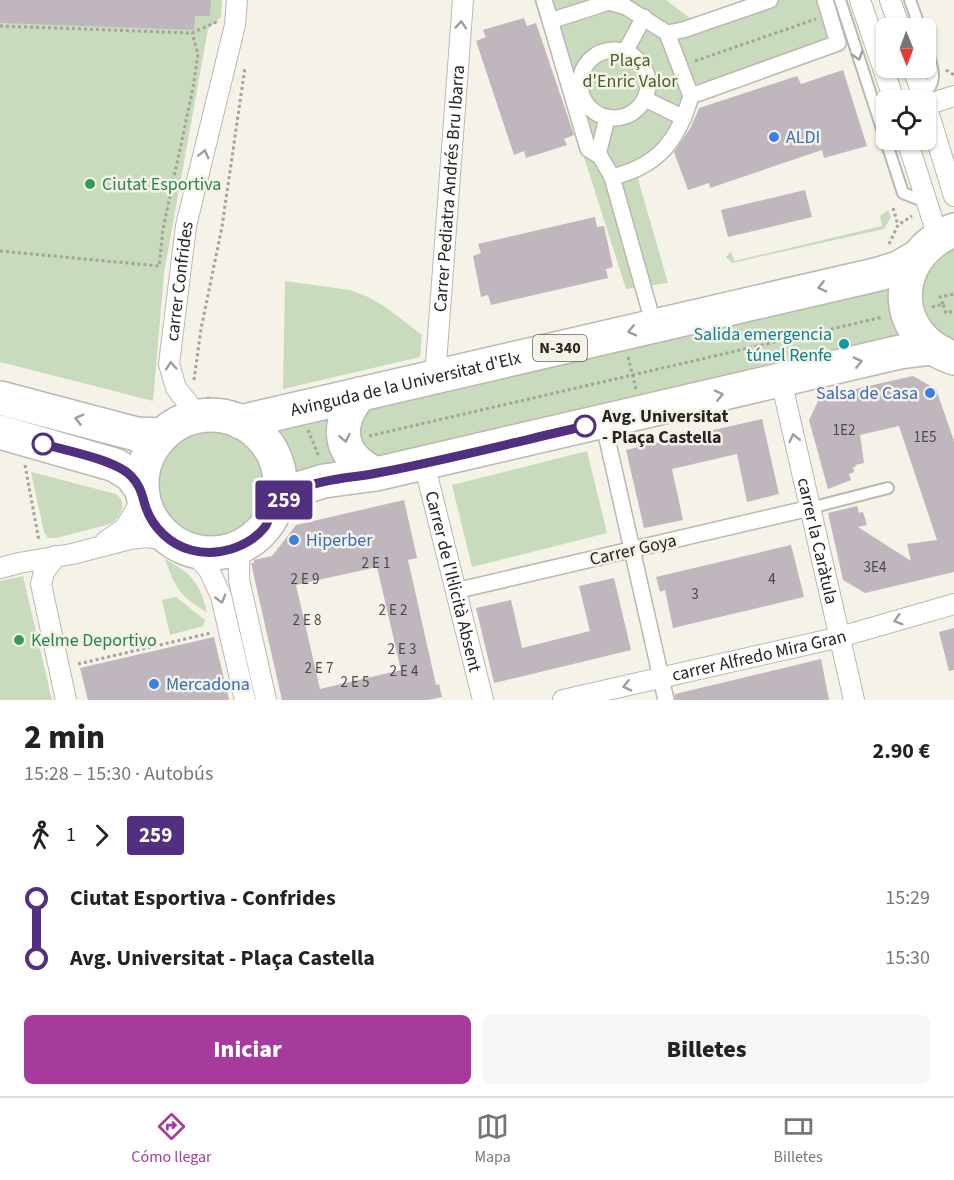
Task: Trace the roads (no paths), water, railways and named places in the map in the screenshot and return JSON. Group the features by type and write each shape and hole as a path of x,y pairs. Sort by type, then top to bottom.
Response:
{"highway":[{"name":"N-340","path":"924,244 910,270 905,299 914,327 943,353"},
{"name":"Avinguda de la Universitat d'Elx","path":"240,422 879,274 898,268 924,244"},
{"name":"N-340","path":"181,545 209,553 252,547 264,528 304,487 324,481 376,474 900,352 943,353"},
{"path":"360,394 346,416 343,425 344,442 356,462 376,474"},
{"path":"0,398 136,434 162,435"},
{"name":"N-340","path":"142,494 144,466 151,449 162,435 185,420 198,416 227,417 254,431 266,442 274,457 279,481 277,517"},
{"path":"0,432 115,465 131,475 142,494 153,522 181,545"}],"street":[{"name":"carrer Confrides","path":"198,416 176,388 169,364 186,226 235,26 237,0"},
{"name":"Carrer Pediatra Andrés Bru Ibarra","path":"435,377 463,0"},
{"path":"544,0 588,149 598,155 612,177 649,308"},
{"path":"667,33 683,30 770,0"},
{"path":"860,0 891,90"},
{"path":"890,0 896,18"},
{"path":"550,21 609,1 626,7 667,33 691,96 684,118 679,131 656,157 629,173 612,177"},
{"path":"691,96 838,44 827,7"},
{"path":"625,52 644,17"},
{"path":"608,51 625,52 639,62 645,71 648,82 645,99 635,112 624,117 608,118 592,111 584,103 579,81 585,67 597,54 608,51"},
{"path":"560,53 585,67"},
{"path":"936,99 954,96"},
{"path":"645,99 684,118"},
{"path":"598,155 608,118"},
{"path":"936,139 954,196"},
{"path":"909,150 921,209 924,244"},
{"name":"carrer la Caràtula","path":"781,381 854,700"},
{"path":"606,434 666,700"},
{"name":"Carrer de l'Il·licità Absent","path":"424,463 483,700"},
{"path":"9,566 56,552 102,543 125,528 142,494"},
{"name":"Carrer Goya","path":"455,591 810,508"},
{"path":"41,584 44,572 56,552 146,537 181,545 209,570 221,596 245,700"},
{"path":"252,547 239,561 239,580 266,700"},
{"path":"9,566 34,574 41,584 66,700"},
{"name":"carrer Alfredo Mira Gran","path":"562,700 840,637 954,604"}],"lane":[{"path":"840,0 903,193 921,209"},
{"path":"910,0 916,18"},
{"path":"810,508 888,488"}],"place":[{"name":"ALDI","path":"774,137"},
{"name":"Ciutat Esportiva","path":"90,184"},
{"name":"Salida emergencia túnel Renfe","path":"844,344"},
{"name":"Salsa de Casa","path":"930,393"},
{"name":"Avg. Universitat - Plaça Castella","path":"585,426"},
{"name":"Hiperber","path":"294,540"},
{"name":"Kelme Deportivo","path":"19,640"},
{"name":"Mercadona","path":"154,684"}],"park label":[{"name":"Plaça d'Enric Valor","path":"630,70"}]}
